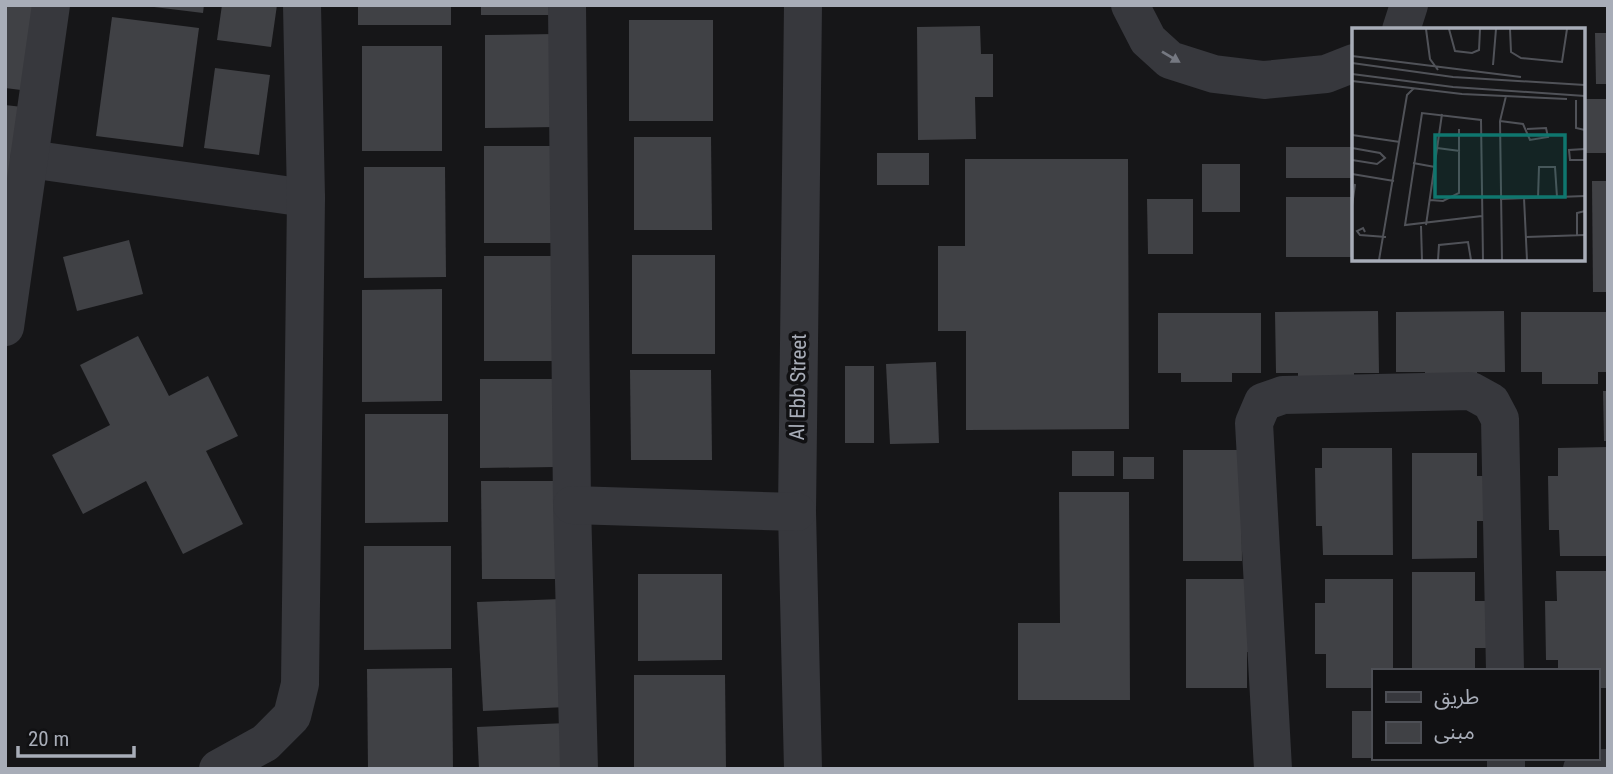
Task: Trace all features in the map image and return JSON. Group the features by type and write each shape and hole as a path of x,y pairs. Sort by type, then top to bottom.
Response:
{"street":[{"path":"5,327 51,5"},
{"path":"218,769 265,743 292,716 300,684 306,198 302,5"},
{"path":"567,5 572,505 579,769"},
{"name":"Al Ebb Street","path":"803,5 797,512 803,769"},
{"path":"1130,5 1148,40 1170,60 1214,74 1264,80 1326,74 1352,64"},
{"path":"1402,28 1409,5"},
{"path":"29,159 306,198"},
{"path":"1273,769 1254,423 1263,402 1283,395 1471,391 1491,402 1500,419 1505,669"},
{"path":"572,505 797,512"},
{"path":"1583,769 1608,768"}],"building":[{"path":"5,5 48,5 37,92 5,88"},
{"path":"154,5 204,5 203,13"},
{"path":"222,5 277,5 271,47 217,40"},
{"path":"358,5 451,5 451,25 358,25"},
{"path":"481,5 557,5 557,15 481,15"},
{"path":"112,17 199,28 183,147 96,136"},
{"path":"629,20 713,20 713,121 629,121"},
{"path":"980,26 981,54 993,54 993,97 975,97 976,139 918,140 917,27"},
{"path":"1595,33 1608,33 1608,84 1596,84"},
{"path":"555,34 556,127 485,128 485,35"},
{"path":"362,46 442,46 442,151 362,151"},
{"path":"215,68 270,75 259,155 204,148"},
{"path":"1585,99 1608,99 1608,153 1585,153"},
{"path":"5,105 31,108 5,212"},
{"path":"634,137 711,137 712,230 634,230"},
{"path":"484,146 555,146 555,243 484,243"},
{"path":"1286,147 1352,147 1352,178 1286,178"},
{"path":"877,153 929,153 929,185 877,185"},
{"path":"965,159 1128,159 1129,429 966,430 966,331 938,331 938,246 965,246"},
{"path":"1202,164 1240,164 1240,212 1202,212"},
{"path":"364,167 445,167 446,277 364,278"},
{"path":"1592,181 1608,181 1608,292 1593,292"},
{"path":"1286,197 1352,197 1352,257 1286,257"},
{"path":"1147,199 1193,199 1193,254 1148,254"},
{"path":"129,240 143,294 77,311 63,257"},
{"path":"632,255 715,255 715,354 632,354"},
{"path":"484,256 558,256 558,361 484,361"},
{"path":"442,289 442,401 362,402 362,290"},
{"path":"1378,311 1379,373 1354,373 1354,382 1298,382 1298,373 1276,373 1275,312"},
{"path":"1504,311 1505,372 1477,372 1477,382 1425,382 1425,372 1396,372 1396,312"},
{"path":"1521,312 1608,312 1608,372 1598,372 1598,384 1542,384 1542,372 1521,372"},
{"path":"1158,313 1261,313 1261,373 1232,373 1232,382 1181,382 1181,373 1158,373"},
{"path":"138,336 169,396 208,376 238,436 206,451 243,524 183,554 146,481 83,514 52,455 110,425 80,365"},
{"path":"936,362 939,443 890,444 886,364"},
{"path":"845,366 874,366 874,443 845,443"},
{"path":"630,370 711,370 712,460 631,460"},
{"path":"480,379 555,379 555,467 480,468"},
{"path":"1603,391 1608,391 1608,441 1604,441"},
{"path":"365,414 448,414 448,522 365,523"},
{"path":"1608,447 1608,556 1560,556 1559,530 1549,530 1548,476 1558,476 1558,448"},
{"path":"1322,448 1392,448 1393,555 1323,555 1322,526 1316,526 1315,468 1322,468"},
{"path":"1183,450 1241,450 1242,561 1183,561"},
{"path":"1072,451 1114,451 1114,476 1072,476"},
{"path":"1412,453 1477,453 1477,476 1487,476 1487,521 1477,521 1477,558 1412,559"},
{"path":"1123,457 1154,457 1154,479 1123,479"},
{"path":"481,481 559,481 559,579 482,579"},
{"path":"1059,492 1129,492 1130,700 1018,700 1018,623 1060,623"},
{"path":"364,546 451,546 451,649 364,650"},
{"path":"1556,571 1608,571 1608,688 1599,688 1599,669 1558,669 1558,660 1546,660 1545,601 1557,601"},
{"path":"1412,572 1475,572 1475,601 1488,601 1488,648 1475,648 1475,669 1412,669"},
{"path":"638,574 722,574 722,660 638,661"},
{"path":"1186,579 1246,579 1257,652 1247,652 1247,688 1186,688"},
{"path":"1325,579 1393,579 1393,669 1372,669 1372,688 1326,688 1326,654 1315,654 1315,603 1325,603"},
{"path":"561,599 566,707 483,711 477,602"},
{"path":"452,668 453,769 368,769 367,669"},
{"path":"634,675 725,675 726,769 634,769"},
{"path":"1352,711 1372,711 1372,758 1352,758"},
{"path":"567,723 569,769 479,769 477,727"}]}
